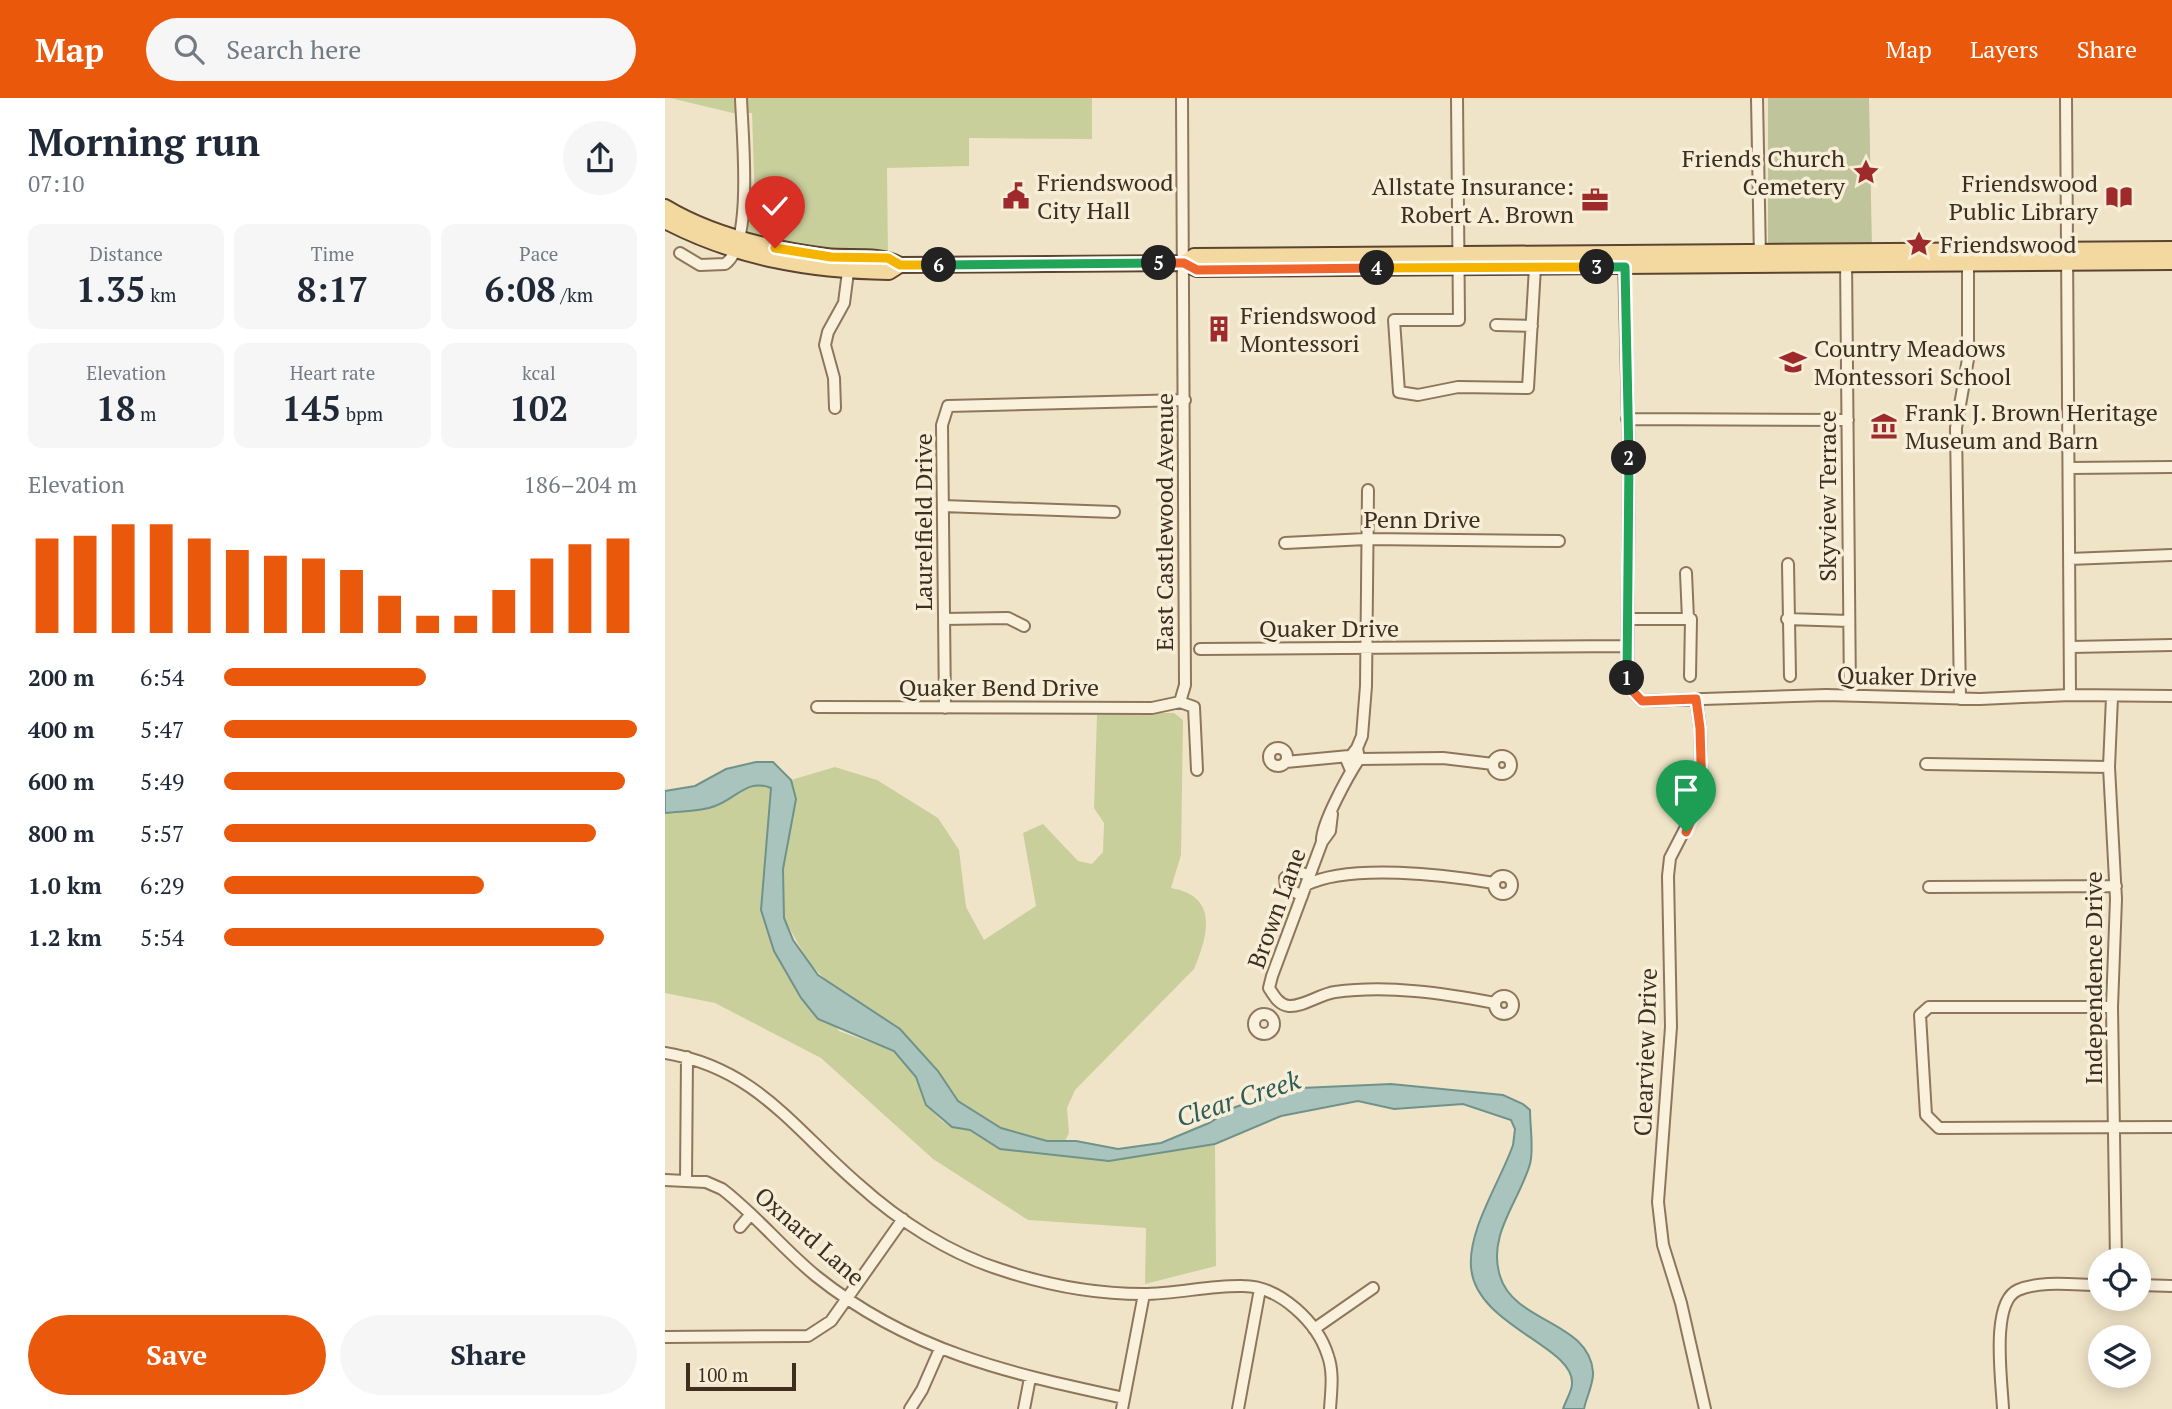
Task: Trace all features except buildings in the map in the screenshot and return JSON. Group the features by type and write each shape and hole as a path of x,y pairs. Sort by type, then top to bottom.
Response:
{"main road":[{"path":"665,206 738,245"},
{"path":"665,221 738,245 790,251 849,265 888,258 900,265 1184,263 1194,256 1459,261 2068,257 2172,262"},
{"path":"2068,257 2172,249"},
{"path":"1459,261 1535,267 1624,260"}],"street":[{"path":"680,253 700,265 715,266 730,261 738,245 743,219 741,98"},
{"name":"East Castlewood Avenue","path":"1180,702 1185,685 1182,98"},
{"path":"1457,98 1459,320 1394,320 1399,392 1417,395 1458,387 1528,388 1535,267"},
{"path":"1757,98 1760,259"},
{"path":"2066,98 2070,695"},
{"path":"1960,699 1955,428 1968,359 1968,258"},
{"name":"Skyview Terrace","path":"1846,259 1850,696"},
{"path":"1624,260 1627,646"},
{"path":"835,408 834,378 825,345 828,332 844,303 849,265"},
{"path":"1496,325 1532,326"},
{"name":"Laurelfield Drive","path":"945,708 942,425 948,406 1185,400"},
{"path":"1627,419 1848,420"},
{"path":"2069,468 2172,467"},
{"name":"Brown Lane","path":"1277,997 1268,1015 1277,997 1301,896 1315,862 1322,828 1332,814 1362,736 1368,490"},
{"path":"943,506 1114,512"},
{"name":"Penn Drive","path":"1285,543 1366,539 1559,541"},
{"path":"2069,559 2172,555"},
{"path":"1788,564 1790,676"},
{"path":"1686,573 1688,619 1691,619 1690,676"},
{"path":"944,619 1008,618 1024,626"},
{"path":"1628,619 1688,619"},
{"path":"1787,619 1849,621"},
{"path":"2071,647 2172,645"},
{"name":"Quaker Drive","path":"1200,649 1627,646 1627,685 1641,700 1850,696 1960,699 2070,695 2172,696"},
{"name":"Independence Drive","path":"2112,697 2109,766 2116,886 2112,1007 2116,1248"},
{"name":"Clearview Drive","path":"1696,699 1700,728 1702,796 1670,859 1668,876 1671,1027 1658,1202 1663,1245 1681,1303 1705,1409"},
{"path":"1180,702 1194,707 1197,770"},
{"name":"Quaker Bend Drive","path":"817,707 1152,708 1180,702"},
{"path":"1362,736 1369,748 1383,757"},
{"path":"1286,762 1355,754 1493,764"},
{"path":"1926,764 2109,766"},
{"path":"1315,862 1332,877"},
{"path":"1301,896 1286,887 1285,878 1294,871 1308,880 1417,874 1494,883"},
{"path":"1929,887 2116,886"},
{"path":"1277,997 1291,1006 1333,992 1409,990 1495,1003"},
{"path":"2112,1007 1929,1007 1920,1015 1923,1103 1926,1115 1938,1127 2172,1127"},
{"path":"665,1053 687,1057 743,1079 765,1095 857,1184 903,1219 952,1250 1003,1271 1083,1290 1144,1294 1224,1286 1260,1289 1295,1308 1314,1329 1329,1358 1330,1409"},
{"path":"686,1180 687,1057"},
{"name":"Oxnard Lane","path":"665,1180 706,1182 722,1189 787,1250 848,1299 940,1349 1030,1378 1123,1403"},
{"path":"740,1227 751,1214"},
{"path":"665,1337 808,1336 831,1321 903,1219"},
{"path":"2003,1409 2000,1316 2006,1300 2015,1291 2028,1287 2088,1285"},
{"path":"2151,1285 2172,1286"},
{"path":"1314,1329 1373,1288"},
{"path":"1238,1409 1260,1289"},
{"path":"1123,1403 1144,1294"},
{"path":"910,1409 922,1390 940,1349"},
{"path":"1024,1409 1030,1378"}],"green space":[{"path":"670,98 1092,98 1092,139 969,138 969,166 887,168 888,254 847,254 754,237 748,233 748,206 755,204 752,113 733,113"},
{"path":"1768,98 1869,98 1872,248 1768,250"},
{"path":"1174,713 1183,720 1181,855 1171,888 1186,892 1197,899 1206,918 1206,930 1194,969 1075,1090 1067,1108 1069,1133 1065,1141 1047,1141 1001,1128 958,1101 938,1071 900,1029 835,989 808,962 784,918 784,854 796,799 791,780 835,767 877,780 938,818 959,850 966,907 984,940 1036,906 1023,833 1043,824 1078,861 1092,864 1103,852 1104,823 1094,808 1097,715"},
{"path":"761,784 771,788 772,793 761,910 839,1031 894,1051 916,1077 926,1105 942,1121 951,1127 970,1130 1000,1149 1109,1161 1215,1144 1216,1266 1145,1284 1146,1228 1028,1220 933,1159 821,1058 715,1003 665,993 665,813 716,806 746,788"}],"water":[{"path":"756,762 773,762 791,780 796,799 783,869 784,918 793,940 818,975 900,1029 938,1071 958,1101 1001,1128 1047,1141 1076,1141 1118,1149 1161,1143 1209,1123 1233,1108 1269,1095 1301,1088 1391,1084 1503,1095 1523,1104 1530,1110 1531,1158 1501,1233 1497,1261 1500,1276 1508,1292 1520,1304 1566,1332 1579,1342 1588,1355 1593,1376 1584,1409 1563,1409 1572,1387 1569,1370 1558,1358 1489,1305 1477,1287 1471,1267 1471,1252 1480,1221 1513,1145 1515,1129 1511,1120 1463,1104 1394,1109 1358,1101 1281,1116 1215,1144 1109,1161 1000,1149 970,1130 952,1127 926,1105 916,1077 894,1051 818,1019 801,998 774,951 761,910 771,788 748,787 709,808 665,813 665,791 695,786 726,769"}],"place":[{"name":"Friends Church Cemetery","path":"1866,172"},
{"name":"Friendswood City Hall","path":"1016,196"},
{"name":"Friendswood Public Library","path":"2119,197"},
{"name":"Allstate Insurance: Robert A. Brown","path":"1595,200"},
{"name":"Friendswood","path":"1919,244"},
{"name":"Friendswood Montessori","path":"1219,329"},
{"name":"Country Meadows Montessori School","path":"1793,362"},
{"name":"Frank J. Brown Heritage Museum and Barn","path":"1884,426"}],"route":[{"path":"775,248 831,257 888,258 900,265 1184,263 1197,270 1625,267 1629,457 1627,685 1642,701 1696,699 1700,728 1702,796 1686,832"}],"water label":[{"name":"Clear Creek","path":"1238,1098"}]}
